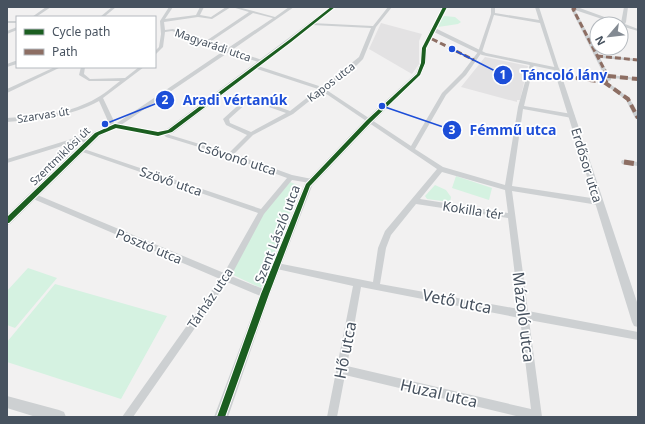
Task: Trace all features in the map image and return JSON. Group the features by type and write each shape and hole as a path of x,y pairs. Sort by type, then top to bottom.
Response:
{"street":[{"path":"35,16 49,7"},
{"path":"103,16 114,7"},
{"path":"156,53 161,47 163,31 162,21 171,7"},
{"path":"198,16 202,7"},
{"path":"162,21 198,16 212,18 229,7"},
{"path":"234,7 276,18"},
{"path":"114,126 292,7"},
{"path":"100,98 114,126 158,134 165,133 175,128 263,62 333,7"},
{"name":"Kapos utca","path":"230,155 251,134 291,113 361,58 374,27 390,7"},
{"name":"Szent László utca","path":"221,417 266,294 310,181 369,121 419,74 423,63 424,48 445,7"},
{"path":"412,149 444,94 464,74 480,52 493,14 493,7"},
{"name":"Erdősor utca","path":"537,7 598,202 638,322"},
{"path":"574,8 598,16"},
{"path":"574,8 589,40"},
{"path":"207,42 252,12"},
{"path":"493,14 542,22"},
{"path":"312,24 374,27"},
{"path":"7,33 16,28"},
{"name":"Magyarádi utca","path":"163,31 172,30 263,62"},
{"path":"432,31 448,36 480,52 557,68"},
{"path":"597,56 638,60"},
{"path":"597,56 610,79 604,82"},
{"path":"532,64 521,107 508,188 598,202"},
{"name":"Kokilla tér","path":"256,67 322,89 441,169 508,188 512,216 414,201"},
{"path":"7,91 57,68"},
{"path":"83,68 81,75 88,80 126,79"},
{"name":"Szarvas út","path":"7,120 58,114 86,106 100,98 141,68"},
{"path":"608,76 638,79"},
{"path":"576,78 604,82 628,99 638,118"},
{"path":"251,134 228,124 226,119 247,100 252,99 291,113"},
{"path":"521,107 572,116"},
{"name":"Szentmiklósi út","path":"7,221 88,141 102,131 114,126"},
{"name":"Csővonó utca","path":"165,133 168,136 230,155 291,177 310,181"},
{"path":"7,161 78,139 88,141"},
{"name":"Szövő utca","path":"80,149 262,212"},
{"path":"624,162 638,164"},
{"path":"376,286 382,248 388,233 441,169"},
{"name":"Tárház utca","path":"126,417 225,278 262,212 291,177"},
{"name":"Posztó utca","path":"32,196 266,294"},
{"name":"Mázoló utca","path":"512,216 523,314 537,416"},
{"name":"Vető utca","path":"277,266 358,283 638,336"},
{"name":"Hő utca","path":"332,417 358,283"},
{"name":"Huzal utca","path":"341,369 537,416"},
{"path":"7,402 36,414 59,417"}],"shaded area":[{"path":"381,23 422,34 419,41 419,64 412,74 369,49"},
{"path":"485,57 528,66 520,100 517,100 517,102 461,87"}],"green space":[{"path":"444,16 455,17 461,22 458,24 438,27 441,18"},
{"path":"456,176 492,188 489,200 452,188"},
{"path":"290,182 300,186 261,288 231,274 263,214"},
{"path":"435,185 446,190 451,197 450,202 427,199 425,196"},
{"path":"28,268 57,278 15,328 7,325 7,291"},
{"path":"55,284 167,316 121,399 7,362 7,342"}],"marked path":[{"path":"576,8 573,9 609,79 604,82 576,78"},
{"path":"432,39 474,60"},
{"path":"597,56 638,60"},
{"path":"608,76 638,79"},
{"path":"604,82 628,99 638,118"},
{"path":"624,162 638,164"}],"cycle path":[{"path":"7,221 97,134 115,126 158,134 170,131 333,7"},
{"path":"221,417 265,294 308,185 369,121 419,74 423,63 424,48 445,7"}],"place":[{"name":"Táncoló lány","path":"452,49"},
{"name":"Fémmű utca","path":"382,106"},
{"name":"Aradi vértanúk","path":"105,124"}]}
